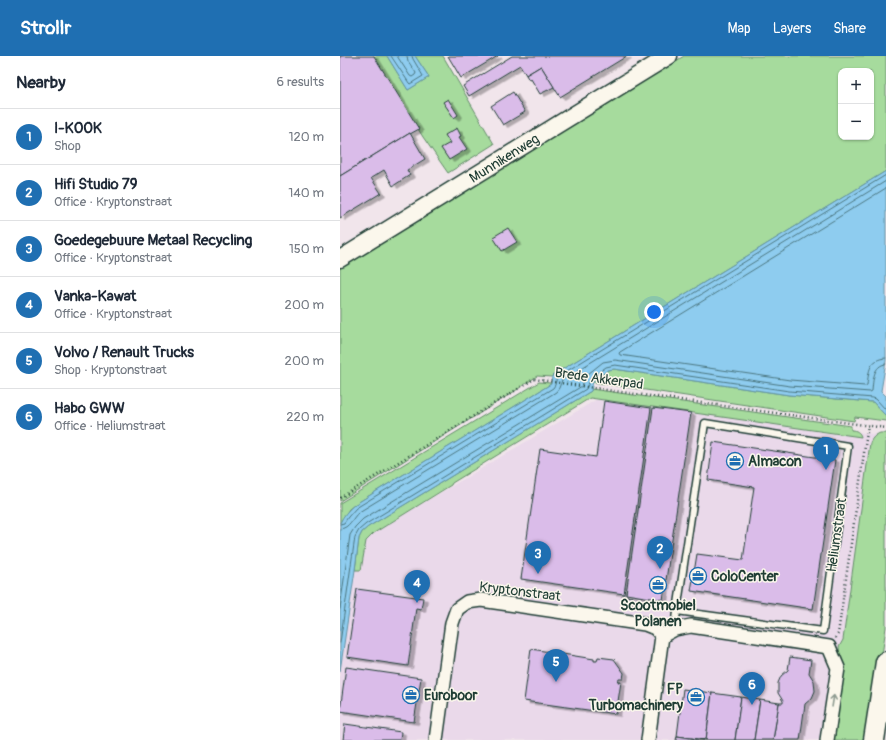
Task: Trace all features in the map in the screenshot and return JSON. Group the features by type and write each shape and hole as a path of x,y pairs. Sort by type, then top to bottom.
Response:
{"main road":[{"path":"874,740 886,662"}],"street":[{"name":"Munnikenweg","path":"340,259 669,56"},
{"name":"Kryptonstraat","path":"436,740 452,623 457,609 467,602 481,600 645,624 655,628 662,636"},
{"path":"648,740 662,636 675,628 691,626 829,647 838,668 827,740"}],"lane":[{"path":"675,628 677,612 705,423 848,446 823,631 677,612"}],"path":[{"name":"Brede Akkerpad","path":"340,498 534,378 614,391 886,428"},
{"name":"Heliumstraat","path":"829,647 838,634 868,425"}],"shaded area":[{"path":"604,395 886,436 854,740 340,740 340,553"}],"green space":[{"path":"373,56 387,56 408,90 429,77 415,56 443,56 494,144 448,173 423,137"},
{"path":"684,56 886,56 886,171 552,377 537,376 340,501 340,267"},
{"path":"614,369 789,395 873,402 886,416 886,421 855,417 854,421 592,382 608,370"},
{"path":"539,382 551,384 354,505 349,509 340,523 340,503"},
{"path":"591,389 851,426 851,430 858,432 861,437 590,398 374,533 366,541 361,570 355,570 359,538 362,532 368,527 591,391"},
{"path":"880,433 886,433 886,627 870,740 833,740 840,656 839,647 843,640 870,443 874,437"}],"water":[{"path":"387,56 415,56 429,77 408,90"},
{"path":"886,171 886,361 881,391 886,396 886,416 873,402 789,395 614,369 608,370 593,381 591,391 362,532 359,538 340,671 340,523 354,505 551,384 553,375"}],"building":[{"path":"340,56 374,56 419,129 340,176"},
{"path":"448,56 498,56 461,78"},
{"path":"512,56 627,56 560,97 541,66 526,75 520,65 469,96 463,86"},
{"path":"541,66 554,87 540,94 531,79 529,80 526,75"},
{"path":"513,92 525,112 503,125 491,106"},
{"path":"448,99 458,115 454,118 443,102"},
{"path":"457,128 461,136 459,137 467,149 449,160 441,148 450,143 445,135"},
{"path":"410,133 425,159 407,170 410,175 393,186 384,170 371,178 381,193 340,218 340,176"},
{"path":"508,228 517,242 502,251 493,237"},
{"path":"604,401 651,408 624,594 521,579 540,449 596,457"},
{"path":"653,408 691,413 663,600 626,594"},
{"path":"713,442 835,460 813,609 691,591 697,554 743,560 754,487 708,480"},
{"path":"357,589 423,598 421,609 416,608 408,666 347,657"},
{"path":"625,596 632,597 631,602 625,601"},
{"path":"531,649 594,659 594,661 597,661 598,657 614,659 624,673 623,679 619,679 618,682 621,682 616,714 524,701"},
{"path":"790,657 811,660 809,673 814,681 815,691 812,698 805,704 800,740 773,740 779,703 783,703 778,693 778,683 781,676 788,670"},
{"path":"346,667 421,678 414,722 340,711"},
{"path":"683,689 712,693 706,740 677,736"},
{"path":"712,693 741,697 735,740 706,740"},
{"path":"741,697 760,700 754,740 735,740"},
{"path":"760,700 779,703 773,740 754,740"},
{"path":"345,724 401,732 400,740 343,740"},
{"path":"677,736 704,740 676,740"}],"place":[{"name":"Almacon","path":"735,461"},
{"name":"I-KOOK","path":"826,470"},
{"name":"Hifi Studio 79","path":"660,569"},
{"name":"Goedegebuure Metaal Recycling","path":"538,574"},
{"name":"ColoCenter","path":"698,576"},
{"name":"Scootmobiel Polanen","path":"658,585"},
{"name":"Vanka-Kawat","path":"417,603"},
{"name":"Volvo / Renault Trucks","path":"556,682"},
{"name":"Euroboor","path":"411,695"},
{"name":"FP Turbomachinery","path":"696,697"},
{"name":"Habo GWW","path":"752,705"}]}
